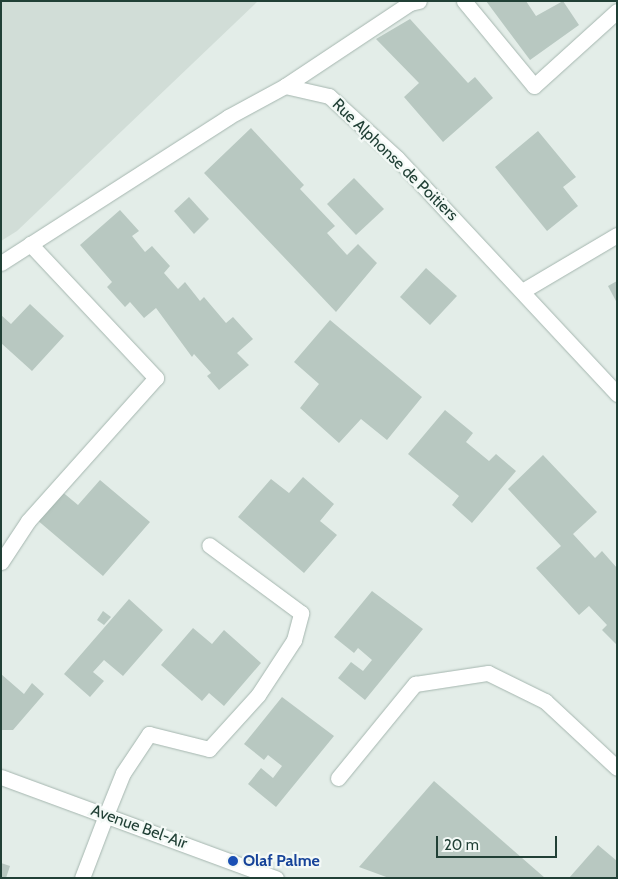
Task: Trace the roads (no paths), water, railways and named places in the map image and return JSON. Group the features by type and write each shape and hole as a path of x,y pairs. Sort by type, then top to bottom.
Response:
{"street":[{"path":"1,263 228,116 285,86 402,8 419,1"},
{"path":"464,1 534,86 617,11"},
{"name":"Rue Alphonse de Poitiers","path":"285,86 329,96 397,158 524,290 617,394"},
{"path":"524,290 617,236"},
{"path":"1,562 28,521 156,378 30,244"},
{"path":"82,878 123,773 149,734 209,749 258,695 294,640 301,613 209,545"},
{"path":"338,778 415,684 488,673 545,701 617,768"},
{"name":"Avenue Bel-Air","path":"1,778 106,814 276,878"}],"place":[{"name":"Olaf Palme","path":"233,861"}]}
